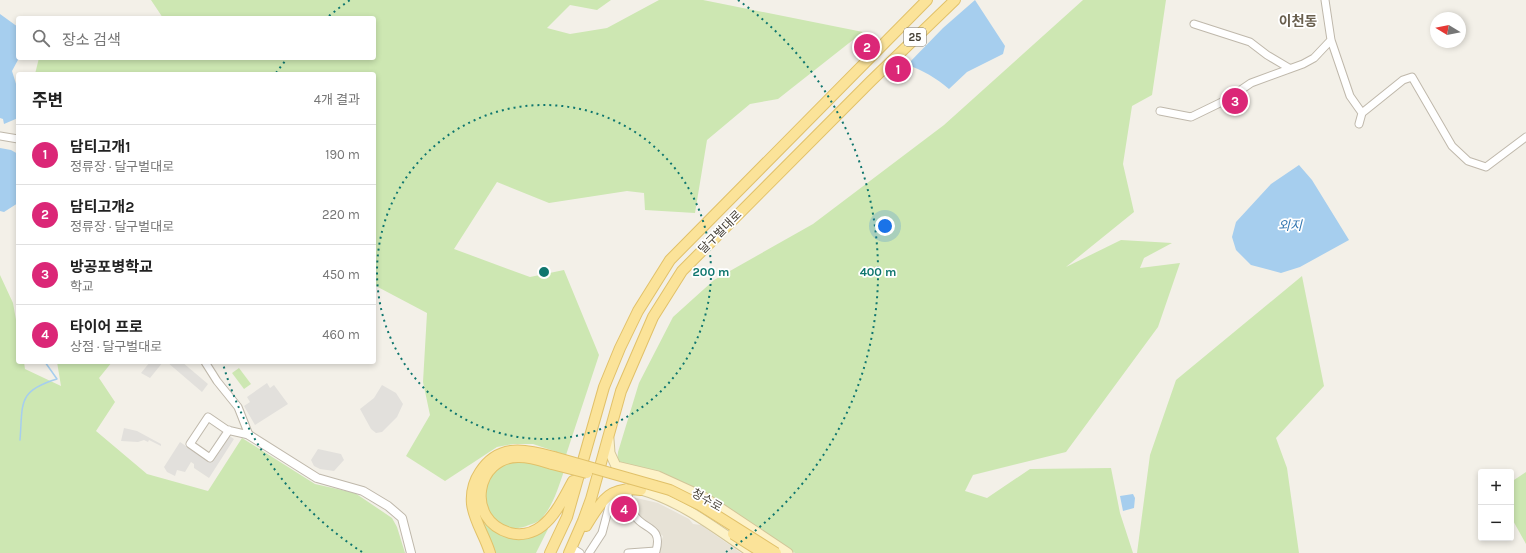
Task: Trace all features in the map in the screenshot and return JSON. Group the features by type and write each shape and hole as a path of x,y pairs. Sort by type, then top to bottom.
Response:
{"main road":[{"name":"달구벌대로","path":"550,553 567,517 604,387 627,332 650,290 670,260 862,64 927,0"},
{"name":"달구벌대로","path":"574,549 621,392 642,341 657,310 682,271 955,0"},
{"name":"청수로","path":"608,435 612,462 616,466 672,481 704,497 778,550 788,553"},
{"path":"490,553 472,505 472,493 476,478 486,463 496,455 512,450 531,451 553,460 668,496 697,511 763,553"},
{"path":"585,452 574,479 553,515 541,527 524,534 514,534 504,531 491,523 482,508 480,491 485,476 494,466 509,458 519,456 553,460 670,490 700,505 778,550"},
{"path":"574,549 599,505 614,492 626,488 641,490"},
{"name":"청수로","path":"641,490 662,496 687,509 752,553"}],"street":[{"path":"1325,0 1331,40 1350,96 1362,113"},
{"path":"1194,24 1250,42 1267,55 1290,68"},
{"path":"1160,111 1191,117 1226,100 1251,83 1314,58 1331,40"},
{"path":"1359,124 1362,113 1403,80 1412,77 1452,146 1468,161 1486,167 1526,138"},
{"path":"0,136 16,139"},
{"path":"206,364 217,381 238,407 249,435"},
{"path":"229,430 210,458 190,444 208,417 229,430 249,435 317,478 363,491 388,506 402,518 411,553"},
{"path":"626,488 635,516 657,536 659,542 656,551 628,553"},
{"path":"589,553 602,533 614,492"}],"shaded area":[{"path":"148,364 161,364 150,378 141,373"},
{"path":"169,364 184,364 208,384 202,392"},
{"path":"267,383 270,388 274,385 288,404 255,425 244,406 250,402 247,397"},
{"path":"382,385 396,393 403,404 397,417 382,432 376,433 371,429 360,409 374,398"},
{"path":"124,428 137,431 161,444 161,446 149,440 148,442 144,440 138,442 121,441"},
{"path":"222,431 234,439 209,478 194,468 194,464 191,462 185,472 177,470 175,476 167,472 164,467 180,442 205,459"},
{"path":"318,449 341,454 344,460 334,471 320,469 314,466 311,460"},
{"path":"632,497 658,503 689,519 693,524 701,525 741,553 658,553 663,536 637,515"}],"green space":[{"path":"151,0 611,0 597,10 570,5 547,28 570,34 607,28 659,0 703,0 863,32 778,99 750,104 707,140 695,213 645,210 644,193 627,191 549,203 497,182 454,249 530,277 564,270 599,355 566,455 533,444 513,444 497,447 445,481 406,456 430,415 423,382 427,313 376,286 376,72 36,72 38,60 376,60 376,16 162,16"},
{"path":"1083,0 1166,0 1152,95 1132,106 1123,164 1134,212 1066,267 1121,240 1172,243 1144,258 1140,268 1180,263 1158,327 1066,452 973,475 965,491 987,498 1030,469 1111,468 1120,513 1133,553 795,553 695,488 664,475 617,464 618,452 639,383 673,317 714,280 813,224 944,125"},
{"path":"0,275 13,303 16,320 16,364 24,364 25,369 61,386 57,364 110,364 99,378 115,402 96,431 147,474 208,491 242,438 315,484 355,493 392,518 397,527 405,553 0,553"},
{"path":"1302,276 1324,386 1276,438 1287,468 1299,553 1137,553 1150,455 1176,380"},
{"path":"239,368 251,384 244,389 232,373"},
{"path":"513,461 529,461 564,471 555,497 545,515 536,522 513,528 501,524 491,516 486,504 484,491 488,478 496,468"},
{"path":"1526,472 1526,544 1514,522 1514,480"},
{"path":"481,521 499,533 513,536 520,536 547,527 548,529 536,553 494,553"}],"water":[{"path":"975,0 1005,46 1003,54 967,72 949,89 929,75 907,65 943,28"},
{"path":"0,14 16,26 16,60 18,60 12,71 16,84 16,119 4,124 3,119 0,118"},
{"path":"0,148 11,150 16,153 16,204 4,212 0,211"},
{"name":"외지","path":"1299,165 1312,180 1349,240 1300,267 1281,273 1251,265 1236,250 1232,237 1236,222 1271,184"},
{"path":"1133,494 1135,498 1134,508 1123,511 1120,496"}],"waterway":[{"path":"20,440 22,408 25,400 35,388 57,379 46,364"}],"place":[{"name":"담티고개2","path":"867,47"},
{"name":"담티고개1","path":"898,69"},
{"name":"방공포병학교","path":"1235,101"},
{"name":"타이어 프로","path":"624,509"}],"district":[{"name":"이천동","path":"1298,21"}]}
